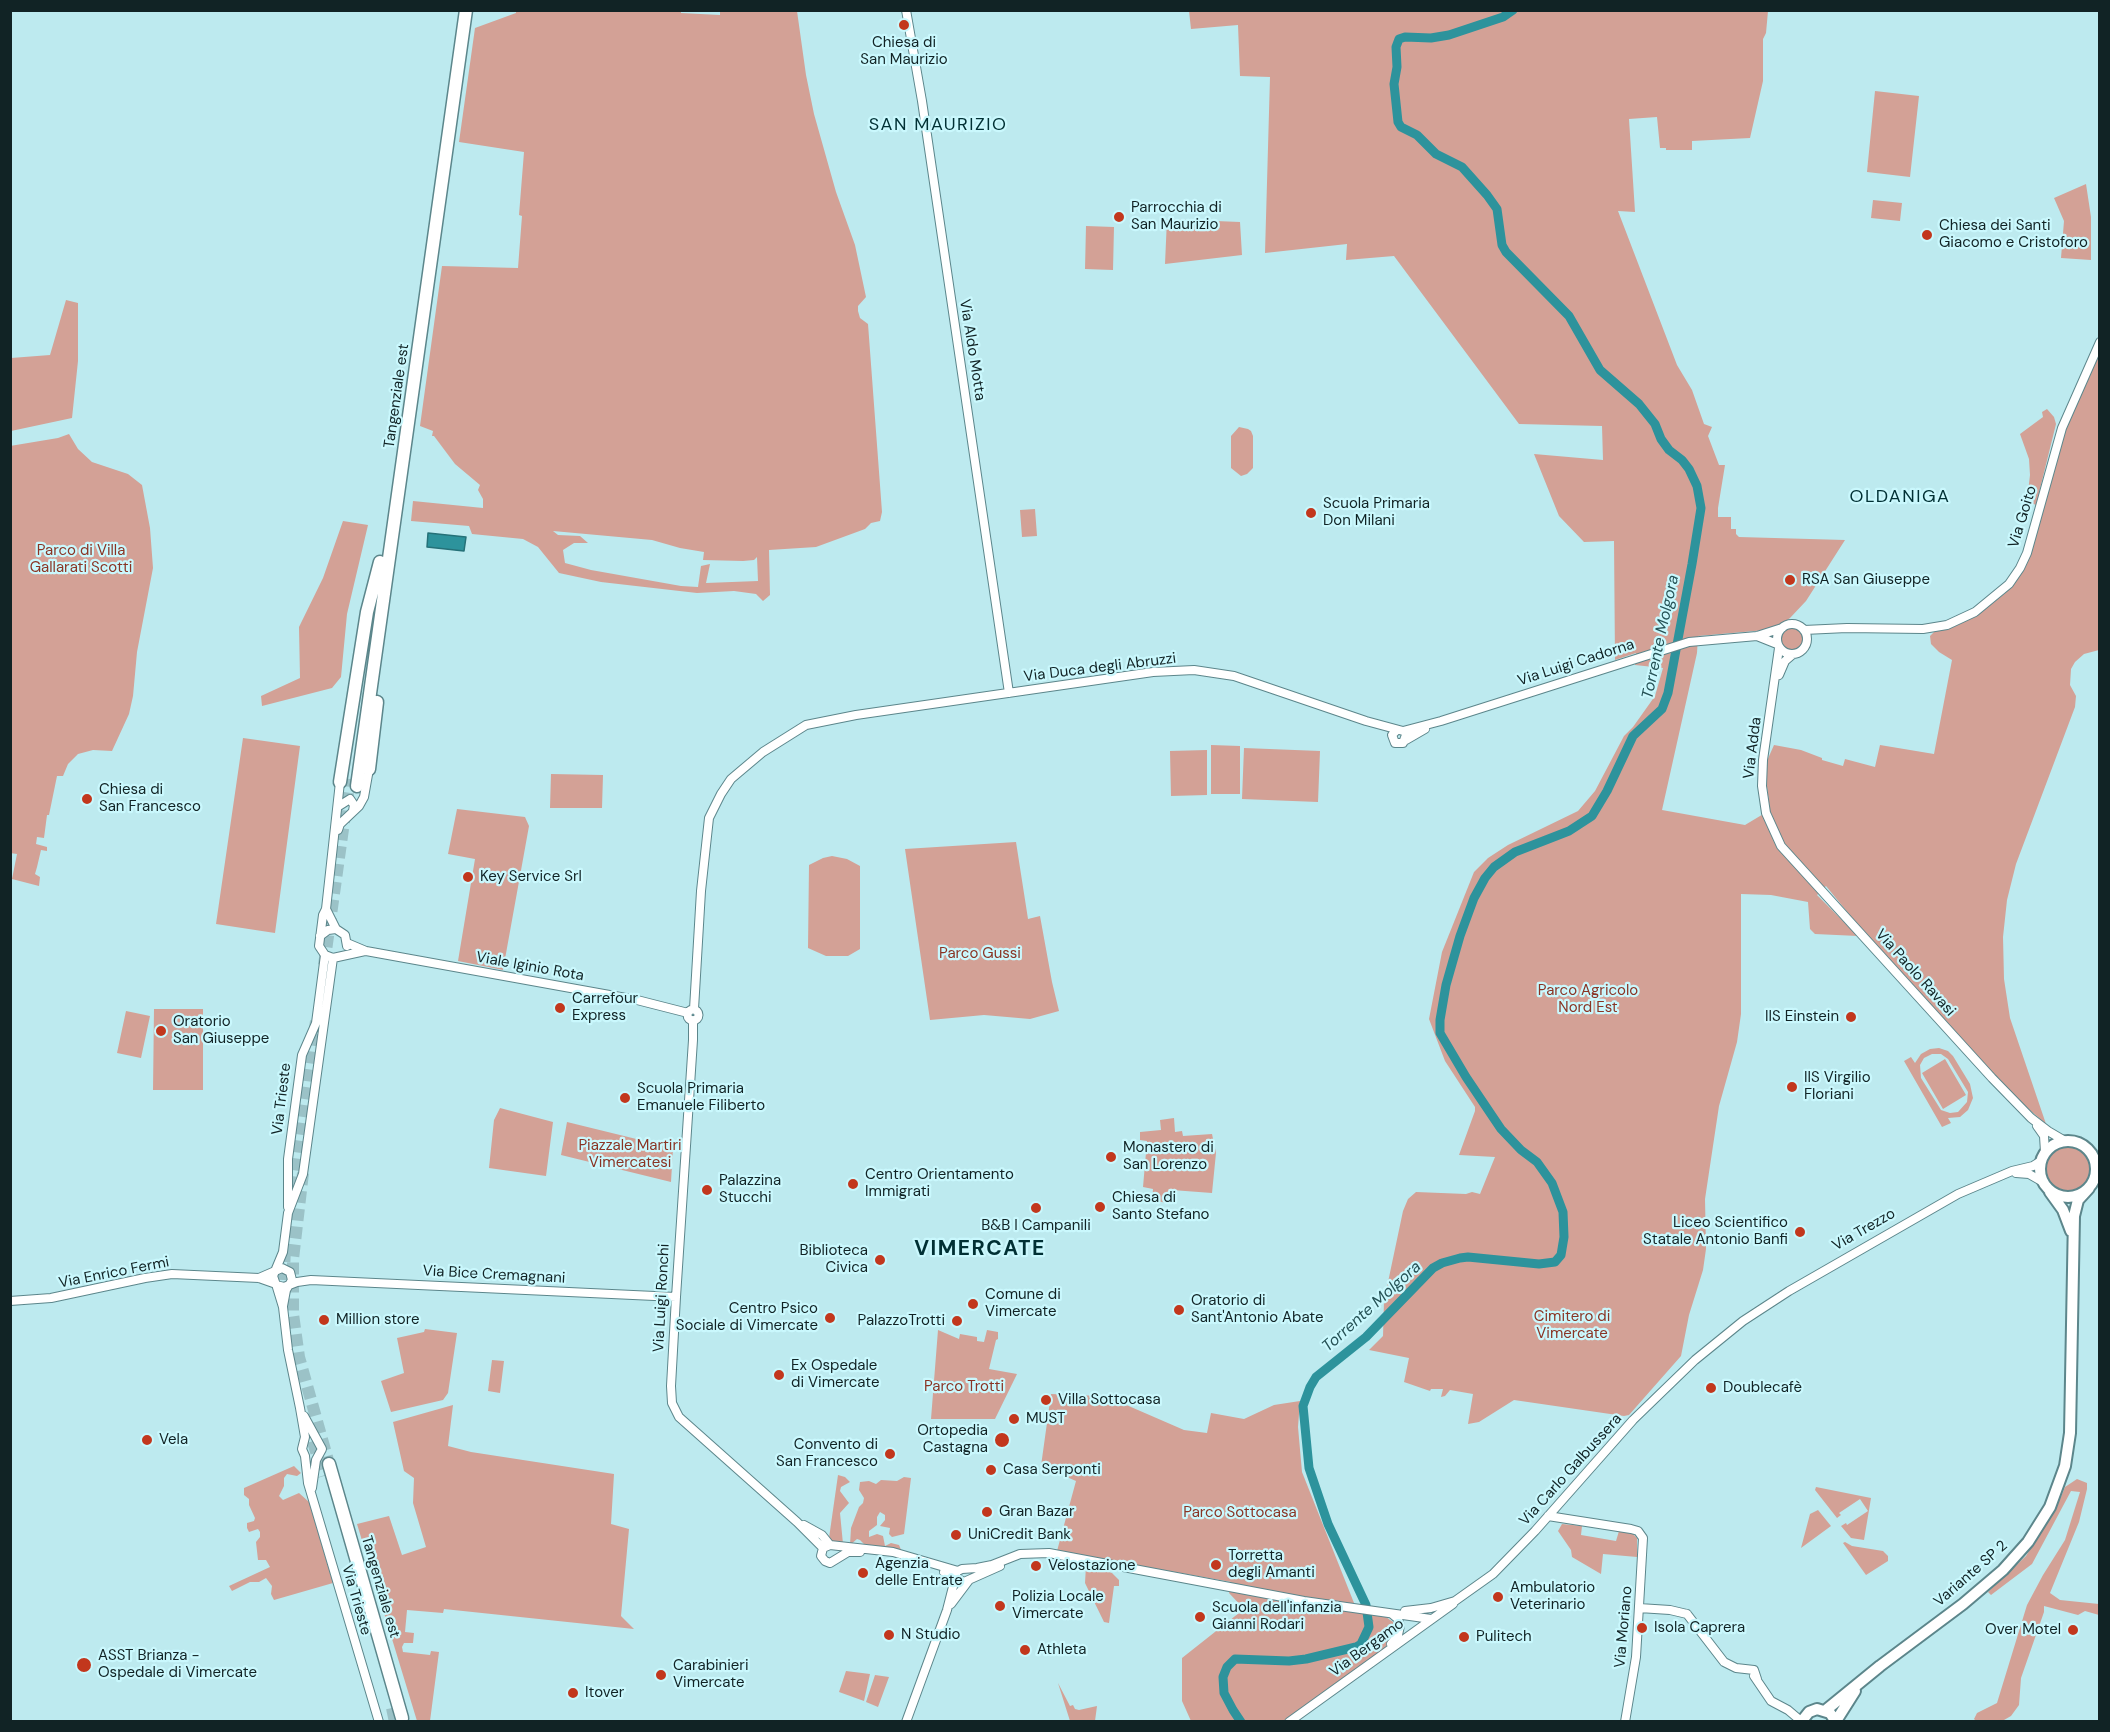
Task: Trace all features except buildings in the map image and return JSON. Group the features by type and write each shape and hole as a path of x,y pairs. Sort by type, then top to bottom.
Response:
{"highway":[{"name":"Tangenziale est","path":"385,561 458,10"},
{"name":"Tangenziale est","path":"349,782 385,561 466,10"},
{"path":"369,769 389,605 385,561"},
{"path":"349,782 367,612 385,561"},
{"name":"Tangenziale est","path":"329,1464 402,1718"},
{"name":"Tangenziale est","path":"324,1476 392,1708"}],"main road":[{"path":"2078,1142 2094,1150 2098,1173 2089,1188 2076,1196 2068,1197 2052,1193 2045,1185 2040,1173 2043,1157 2057,1143 2078,1142"},
{"name":"Variante SP 2","path":"2045,1185 2067,1219 2072,1243"},
{"name":"Variante SP 2","path":"1860,1683 1836,1721 1826,1710 1860,1683 2003,1570 2034,1534 2050,1507 2063,1471 2070,1433 2072,1243 2078,1200 2089,1188"},
{"path":"1801,1722 1809,1712 1817,1709 1826,1710"}],"street":[{"name":"Via Aldo Motta","path":"906,10 922,101 1009,693"},
{"name":"Via Goito","path":"1804,630 1923,629 1947,625 1975,612 2009,584 2027,553 2037,525 2062,428 2100,342"},
{"path":"1793,624 1804,630 1807,638 1802,651 1792,655 1785,653 1778,646 1777,635 1782,628 1793,624"},
{"name":"Via Luigi Cadorna","path":"1406,740 1419,731 1442,721 1676,645 1723,637 1757,636 1782,628"},
{"name":"Via Goito","path":"1806,645 1829,630"},
{"name":"Via Luigi Cadorna","path":"1757,636 1778,646"},
{"name":"Via Adda","path":"1778,646 1775,685 1763,760 1762,786 1766,813 1781,846"},
{"name":"Via Adda","path":"1775,685 1785,661 1792,655"},
{"name":"Via Duca degli Abruzzi","path":"692,1014 706,831 712,810 731,779 763,752 806,725 846,717 1154,672 1194,670 1234,676 1366,721 1400,730"},
{"name":"Via Duca degli Abruzzi","path":"1366,721 1391,737"},
{"name":"Via Luigi Cadorna","path":"1400,730 1442,721"},
{"path":"1400,730 1406,734 1406,740 1397,744 1391,737 1393,732 1400,730"},
{"path":"335,837 340,824 359,806 364,797 369,769"},
{"path":"320,936 322,915 326,909 339,807 349,782"},
{"path":"339,807 350,799 354,805 351,813"},
{"path":"339,807 345,814 351,813"},
{"name":"Via Paolo Ravasi","path":"1781,846 1992,1078 2031,1118 2065,1141"},
{"path":"326,909 336,929 345,935 347,943 342,954 329,956"},
{"path":"320,936 328,930 336,929"},
{"name":"Via Trieste","path":"320,936 319,946 329,956"},
{"name":"Viale Iginio Rota","path":"347,943 366,951 625,998 692,1014"},
{"name":"Viale Iginio Rota","path":"342,954 366,951"},
{"name":"Via Trieste","path":"276,1271 283,1252 288,1213 288,1159 302,1055 316,1023 329,956"},
{"name":"Via Trieste","path":"288,1213 303,1174 329,956"},
{"name":"Via Luigi Ronchi","path":"692,1014 694,1034 685,1151 680,1180 682,1185 671,1394 675,1411 797,1522 830,1546"},
{"name":"Via Paolo Ravasi","path":"2031,1118 2044,1136 2043,1157"},
{"name":"Via Trezzo","path":"1743,1321 1789,1291 1917,1216 1958,1194 2006,1174 2030,1167 2043,1157"},
{"name":"Via Trezzo","path":"2006,1174 2029,1174 2045,1185"},
{"name":"Via Trieste","path":"283,1252 290,1271"},
{"path":"281,1268 290,1271 292,1280 289,1285 282,1287 276,1284 273,1277 276,1271 281,1268"},
{"name":"Via Enrico Fermi","path":"259,1278 276,1271"},
{"name":"Via Bice Cremagnani","path":"290,1271 311,1280"},
{"name":"Via Enrico Fermi","path":"10,1301 51,1299 162,1275 259,1278 276,1284"},
{"name":"Via Bice Cremagnani","path":"289,1285 311,1280 676,1297"},
{"name":"Via Trieste","path":"276,1284 283,1307 288,1350 300,1408 305,1442 302,1449 305,1456 306,1475 379,1719"},
{"name":"Via Trieste","path":"283,1307 289,1285"},
{"name":"Via Carlo Galbussera","path":"1405,1611 1431,1608 1462,1598 1501,1566 1633,1420 1695,1360 1743,1321"},
{"name":"Via Trieste","path":"300,1408 316,1439 321,1443 322,1449 316,1458 311,1493"},
{"path":"305,1442 316,1439"},
{"path":"305,1456 316,1458"},
{"name":"Via Moriano","path":"1548,1516 1630,1529 1641,1534 1644,1542 1636,1658 1625,1722"},
{"path":"830,1546 839,1552 838,1557"},
{"path":"946,1610 970,1575 960,1572 893,1552 830,1546 821,1554 825,1561 832,1562 848,1552 855,1551 890,1556 960,1572 982,1568 1014,1555 1039,1555"},
{"path":"960,1572 960,1582 968,1581 1012,1560 1039,1555"},
{"name":"Via Carlo Galbussera","path":"1039,1555 1065,1556 1352,1608 1422,1611 1434,1617"},
{"path":"906,1722 960,1572"},
{"name":"Via Bergamo","path":"1288,1722 1462,1598"},
{"name":"Via Carlo Galbussera","path":"1371,1610 1390,1614 1434,1617"},
{"path":"1639,1610 1686,1614 1724,1662 1736,1668 1753,1670 1768,1698 1788,1710 1801,1722"},
{"path":"1385,1652 1400,1630 1398,1618 1390,1614"},
{"path":"1788,1710 1809,1712"}],"green space":[{"path":"516,11 681,11 681,13 720,15 720,11 797,11 814,114 836,192 855,245 866,297 858,306 858,311 860,318 868,324 882,512 880,521 871,523 865,529 816,547 769,550 770,595 763,601 756,594 734,591 697,593 601,582 559,573 538,547 523,539 472,534 469,526 411,521 413,501 483,508 483,499 478,490 480,485 455,464 432,436 433,431 420,426 442,266 518,268 524,152 459,142 475,28 516,13","holes":["553,531 652,540 704,552 703,560 743,561 754,560 757,557 758,581 706,583 710,564 701,566 698,587 591,570 565,563 563,550 574,543 588,543 580,536 558,535"]},
{"name":"Parco Agricolo Nord Est","path":"1189,11 1768,11 1766,33 1763,39 1763,81 1750,138 1692,141 1692,150 1666,150 1666,148 1660,148 1657,117 1629,119 1635,212 1618,211 1677,365 1692,390 1704,424 1712,427 1708,436 1719,465 1725,465 1718,517 1731,517 1731,529 1736,529 1739,537 1845,540 1806,601 1780,625 1766,630 1698,636 1697,653 1662,810 1745,825 1770,810 1766,763 1774,745 1801,750 1822,758 1822,760 1843,766 1845,759 1875,767 1880,745 1934,754 1952,660 1931,644 1930,636 1934,632 1953,627 1977,615 2004,594 2019,577 2032,550 2067,426 2099,351 2099,650 2084,654 2071,669 2070,685 2076,696 2075,707 2016,864 2007,900 2003,937 2004,979 2010,1018 2046,1124 2010,1093 1826,886 1817,895 1858,936 1815,934 1810,929 1808,902 1771,895 1741,894 1741,1014 1737,1042 1719,1106 1705,1199 1706,1249 1703,1270 1689,1315 1681,1356 1629,1415 1514,1400 1479,1422 1468,1424 1473,1394 1450,1390 1441,1397 1443,1389 1431,1389 1430,1391 1404,1382 1409,1358 1369,1350 1383,1336 1384,1301 1403,1211 1408,1199 1416,1192 1480,1194 1495,1157 1459,1155 1475,1107 1445,1061 1429,1019 1442,952 1474,872 1488,858 1508,845 1578,811 1595,791 1624,736 1655,696 1663,668 1635,665 1636,653 1615,660 1614,541 1584,542 1559,516 1534,454 1603,460 1602,426 1519,424 1394,256 1346,260 1347,244 1265,253 1270,77 1240,76 1238,25 1191,29"},
{"path":"1875,91 1919,96 1910,177 1867,172"},
{"path":"2086,184 2091,217 2091,260 2061,258 2064,221 2054,198"},
{"path":"1873,200 1902,203 1900,221 1871,218"},
{"path":"1167,219 1240,222 1242,255 1165,264"},
{"path":"1086,226 1114,227 1113,270 1085,269"},
{"path":"66,300 78,303 78,361 72,418 11,431 11,358 50,355"},
{"path":"2047,409 2054,417 2056,424 2036,505 2027,501 2029,459 2020,434 2043,417 2042,412"},
{"path":"1239,427 1248,429 1253,436 1253,468 1241,476 1231,468 1231,436"},
{"name":"Parco di Villa Gallarati Scotti","path":"69,434 78,449 92,462 128,474 142,485 150,528 153,568 137,652 129,714 112,751 93,750 78,754 68,764 63,776 57,776 44,838 37,837 36,844 47,847 47,851 41,850 35,874 40,877 39,886 12,879 17,854 10,853 10,446"},
{"path":"1035,509 1037,536 1022,537 1020,510"},
{"path":"343,521 368,525 347,614 341,677 332,688 262,706 261,696 300,678 299,627 323,578"},
{"path":"1791,627 1796,628 1802,634 1802,644 1796,650 1791,651 1786,650 1780,644 1779,639 1780,634 1786,628"},
{"path":"243,738 300,746 275,933 216,924"},
{"path":"1211,745 1240,746 1240,794 1211,794"},
{"path":"1244,748 1320,751 1318,802 1242,799"},
{"path":"1207,750 1207,795 1171,796 1170,751"},
{"path":"551,774 603,775 602,808 550,808"},
{"path":"457,809 525,817 529,826 503,970 458,961 475,859 448,854"},
{"name":"Parco Gussi","path":"1016,842 1028,919 1040,916 1059,1011 1030,1019 984,1015 930,1020 905,849"},
{"path":"832,856 847,859 860,866 860,949 848,956 826,956 808,948 809,865"},
{"path":"154,1009 203,1009 203,1090 153,1090"},
{"path":"126,1011 150,1016 141,1058 117,1053"},
{"path":"1939,1048 1948,1051 1953,1056 1970,1084 1973,1098 1968,1110 1960,1117 1948,1118 1951,1123 1942,1127 1904,1061 1911,1057 1915,1063 1921,1054 1930,1049","holes":["1932,1054 1941,1054 1948,1059 1968,1092 1967,1102 1958,1112 1950,1113 1941,1110 1921,1078 1920,1065 1924,1058"]},
{"path":"1945,1059 1966,1095 1943,1109 1922,1073"},
{"path":"500,1108 553,1122 546,1176 489,1168 494,1120"},
{"path":"1174,1118 1175,1132 1182,1131 1183,1136 1212,1134 1216,1153 1212,1193 1172,1190 1171,1203 1152,1201 1153,1189 1143,1187 1147,1141 1140,1140 1140,1132 1161,1130 1160,1120"},
{"name":"Piazzale Martiri Vimercatesi","path":"567,1122 673,1148 671,1182 561,1155"},
{"path":"2063,1146 2073,1146 2085,1153 2092,1165 2092,1175 2085,1187 2073,1194 2063,1194 2048,1183 2044,1175 2044,1165 2055,1150"},
{"path":"425,1329 457,1333 448,1393 443,1400 391,1412 381,1381 404,1373 397,1338 424,1332"},
{"name":"Parco Trotti","path":"938,1330 959,1339 960,1334 977,1337 977,1341 984,1342 987,1330 998,1332 989,1369 1017,1374 995,1419 931,1419"},
{"path":"492,1360 504,1361 500,1393 488,1391"},
{"name":"Parco Sottocasa","path":"1051,1394 1101,1396 1101,1394 1184,1430 1207,1433 1211,1413 1244,1419 1274,1405 1300,1401 1298,1427 1302,1472 1358,1613 1385,1616 1397,1624 1394,1637 1383,1650 1284,1721 1191,1721 1182,1701 1182,1658 1244,1609 1229,1593 1231,1582 1057,1551 1076,1481 1041,1466"},
{"path":"453,1405 448,1446 471,1452 614,1474 611,1524 629,1529 621,1616 634,1629 444,1609 443,1613 407,1610 405,1632 414,1633 413,1643 404,1643 403,1652 430,1655 431,1651 439,1652 430,1721 417,1721 357,1524 389,1516 402,1555 426,1547 413,1503 414,1478 404,1471 393,1422"},
{"path":"294,1466 301,1473 297,1476 287,1474 279,1496 283,1500 299,1493 309,1502 333,1583 274,1600 271,1594 272,1586 266,1578 259,1582 250,1582 232,1591 229,1586 270,1567 266,1560 258,1560 256,1542 260,1537 260,1532 258,1529 249,1532 247,1528 247,1523 254,1521 255,1518 249,1505 249,1499 244,1495 244,1488"},
{"path":"838,1475 850,1482 841,1487 840,1491 849,1503 840,1513 843,1544 831,1541 829,1538"},
{"path":"904,1477 911,1478 904,1534 892,1537 889,1534 890,1528 880,1526 885,1520 885,1515 880,1512 877,1525 869,1531 869,1537 877,1534 883,1536 885,1546 891,1543 899,1545 902,1552 867,1547 857,1539 850,1545 851,1528 864,1498 859,1490 860,1482 869,1481 876,1484 881,1480 897,1481"},
{"path":"2077,1479 2087,1483 2087,1489 2079,1522 2050,1593 2060,1600 2099,1604 2099,1615 2085,1611 2078,1615 2044,1606 2044,1612 2021,1678 2019,1705 2011,1716 2004,1720 1977,1722 1974,1719 1977,1713 1997,1703 2027,1605 2065,1540 2080,1492 2071,1491 2032,1564 1991,1595 1988,1592 2026,1556 2065,1487"},
{"path":"1816,1487 1871,1498 1864,1540 1851,1538 1841,1526 1846,1523 1847,1525 1868,1511 1860,1499 1839,1513 1841,1515 1837,1518 1815,1490"},
{"path":"1818,1510 1831,1526 1801,1548 1810,1514"},
{"path":"1562,1524 1582,1526 1581,1535 1616,1541 1619,1531 1633,1534 1637,1538 1637,1557 1603,1554 1601,1574 1572,1557 1571,1550 1558,1531"},
{"path":"1843,1543 1852,1546 1883,1551 1888,1556 1888,1561 1866,1575"},
{"path":"1086,1566 1112,1573 1119,1580 1119,1586 1114,1586 1109,1623 1104,1622 1085,1583"},
{"path":"846,1671 870,1674 864,1701 839,1692"},
{"path":"875,1675 889,1677 878,1707 866,1702"},
{"path":"1058,1683 1070,1706 1073,1705 1075,1709 1097,1706 1095,1721 1070,1721"}],"water":[{"path":"428,533 466,537 464,551 427,547"}],"waterway":[{"name":"Torrente Molgora","path":"1241,1722 1224,1693 1223,1677 1227,1667 1235,1659 1289,1661 1306,1659 1356,1647 1361,1644 1369,1627 1366,1605 1328,1524 1309,1468 1303,1406 1316,1377 1366,1337 1433,1268 1442,1263 1468,1257 1539,1264 1555,1262 1561,1255 1564,1237 1563,1212 1552,1183 1537,1162 1521,1150 1501,1129 1440,1033 1446,985 1460,936 1474,898 1485,878 1494,867 1515,852 1569,831 1592,816 1607,791 1633,736 1662,709 1668,693 1701,508 1697,486 1689,469 1669,450 1661,439 1655,424 1639,404 1600,370 1569,316 1506,252 1502,245 1497,209 1487,195 1462,167 1436,154 1417,135 1401,127 1398,122 1394,84 1397,67 1396,47 1399,39 1449,35 1503,17 1513,10"}],"tunnel":[{"path":"324,965 350,779"},
{"path":"290,1206 316,1021"},
{"path":"303,1173 293,1259 293,1314 299,1357 329,1464"},
{"path":"283,1298 285,1247"},
{"path":"307,1424 324,1476"},
{"path":"392,1708 395,1722"}],"place":[{"name":"Chiesa di San Maurizio","path":"904,25"},
{"name":"Parrocchia di San Maurizio","path":"1119,217"},
{"name":"Chiesa dei Santi Giacomo e Cristoforo","path":"1927,235"},
{"name":"Scuola Primaria Don Milani","path":"1311,513"},
{"name":"RSA San Giuseppe","path":"1790,580"},
{"name":"Chiesa di San Francesco","path":"87,799"},
{"name":"Key Service Srl","path":"468,877"},
{"name":"Carrefour Express","path":"560,1008"},
{"name":"IIS Einstein","path":"1851,1017"},
{"name":"Oratorio San Giuseppe","path":"161,1031"},
{"name":"IIS Virgilio Floriani","path":"1792,1087"},
{"name":"Scuola Primaria Emanuele Filiberto","path":"625,1098"},
{"name":"Monastero di San Lorenzo","path":"1111,1157"},
{"name":"Centro Orientamento Immigrati","path":"853,1184"},
{"name":"Palazzina Stucchi","path":"707,1190"},
{"name":"Chiesa di Santo Stefano","path":"1100,1207"},
{"name":"B&B I Campanili","path":"1036,1208"},
{"name":"Liceo Scientifico Statale Antonio Banfi","path":"1800,1232"},
{"name":"Biblioteca Civica","path":"880,1260"},
{"name":"Comune di Vimercate","path":"973,1304"},
{"name":"Oratorio di Sant'Antonio Abate","path":"1179,1310"},
{"name":"Centro Psico Sociale di Vimercate","path":"830,1318"},
{"name":"Million store","path":"324,1320"},
{"name":"PalazzoTrotti","path":"957,1321"},
{"name":"Ex Ospedale di Vimercate","path":"779,1375"},
{"name":"Doublecafè","path":"1711,1388"},
{"name":"Villa Sottocasa","path":"1046,1400"},
{"name":"MUST","path":"1014,1419"},
{"name":"Vela","path":"147,1440"},
{"name":"Ortopedia Castagna","path":"1002,1440"},
{"name":"Convento di San Francesco","path":"890,1454"},
{"name":"Casa Serponti","path":"991,1470"},
{"name":"Gran Bazar","path":"987,1512"},
{"name":"UniCredit Bank","path":"956,1535"},
{"name":"Torretta degli Amanti","path":"1216,1565"},
{"name":"Velostazione","path":"1036,1566"},
{"name":"Agenzia delle Entrate","path":"863,1573"},
{"name":"Ambulatorio Veterinario","path":"1498,1597"},
{"name":"Polizia Locale Vimercate","path":"1000,1606"},
{"name":"Scuola dell'infanzia Gianni Rodari","path":"1200,1617"},
{"name":"Isola Caprera","path":"1642,1628"},
{"name":"Over Motel","path":"2073,1630"},
{"name":"N Studio","path":"889,1635"},
{"name":"Pulitech","path":"1464,1637"},
{"name":"Athleta","path":"1025,1650"},
{"name":"ASST Brianza - Ospedale di Vimercate","path":"84,1665"},
{"name":"Carabinieri Vimercate","path":"661,1675"},
{"name":"Itover","path":"573,1693"}],"district":[{"name":"SAN MAURIZIO","path":"938,125"},
{"name":"OLDANIGA","path":"1900,497"},
{"name":"VIMERCATE","path":"980,1249"}],"park label":[{"name":"Cimitero di Vimercate","path":"1572,1326"}]}
